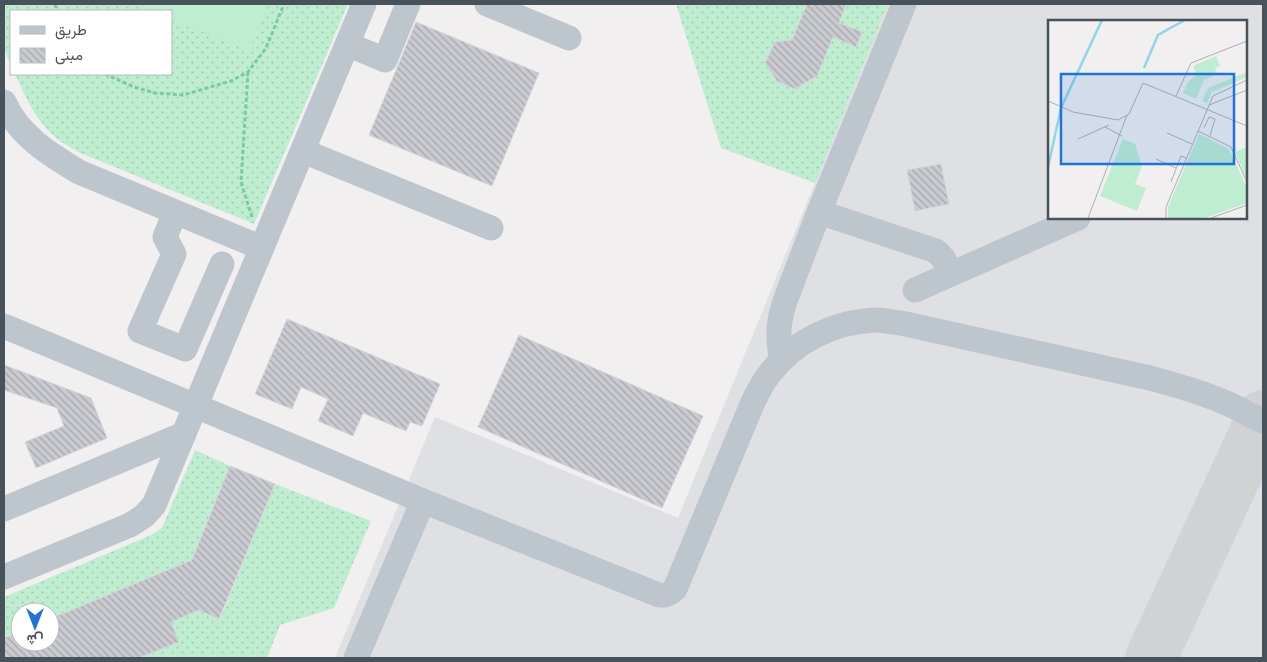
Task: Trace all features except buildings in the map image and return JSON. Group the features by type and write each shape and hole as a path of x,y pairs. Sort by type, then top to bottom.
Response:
{"lane":[{"path":"4,577 130,525 144,516 154,505 364,4"},
{"path":"347,44 385,60 408,4"},
{"path":"486,4 569,38"},
{"path":"782,360 778,330 785,301 819,212 904,4"},
{"path":"4,102 18,126 36,143 51,155 79,172 262,248"},
{"path":"302,151 491,228"},
{"path":"175,212 165,237 174,254 140,331 185,349 222,264"},
{"path":"819,212 936,251 943,257 947,265 948,274"},
{"path":"915,290 1076,219"},
{"path":"203,306 233,317"},
{"path":"4,326 423,501 659,595 668,594 675,589 753,402 766,380 782,360 802,343 824,331 849,323 875,320 901,322 1150,378 1207,395 1263,421"},
{"path":"4,509 184,434"},
{"path":"356,658 423,501"}],"path":[{"path":"107,75 148,91 183,95 231,81 248,72 266,48 284,4"},
{"path":"248,72 241,182 262,248"}],"shaded area":[{"path":"888,4 1263,4 1263,658 335,658 435,417 678,518"}],"green space":[{"path":"4,4 348,4 254,224 78,152 55,137 48,130 27,100 15,75 172,75 172,10 10,10 10,63 4,49"},
{"path":"134,4 268,4 249,51 172,19 172,10 149,10"},
{"path":"676,4 888,4 815,183 721,148"},
{"path":"195,450 230,466 192,560 60,615 60,602 10,602 10,636 4,638 4,597 149,536 162,528"},
{"path":"275,484 371,521 334,608 280,625 267,658 138,658 179,642 171,622 199,610 220,619"}],"taxiway":[{"path":"1151,658 1263,416"}]}
